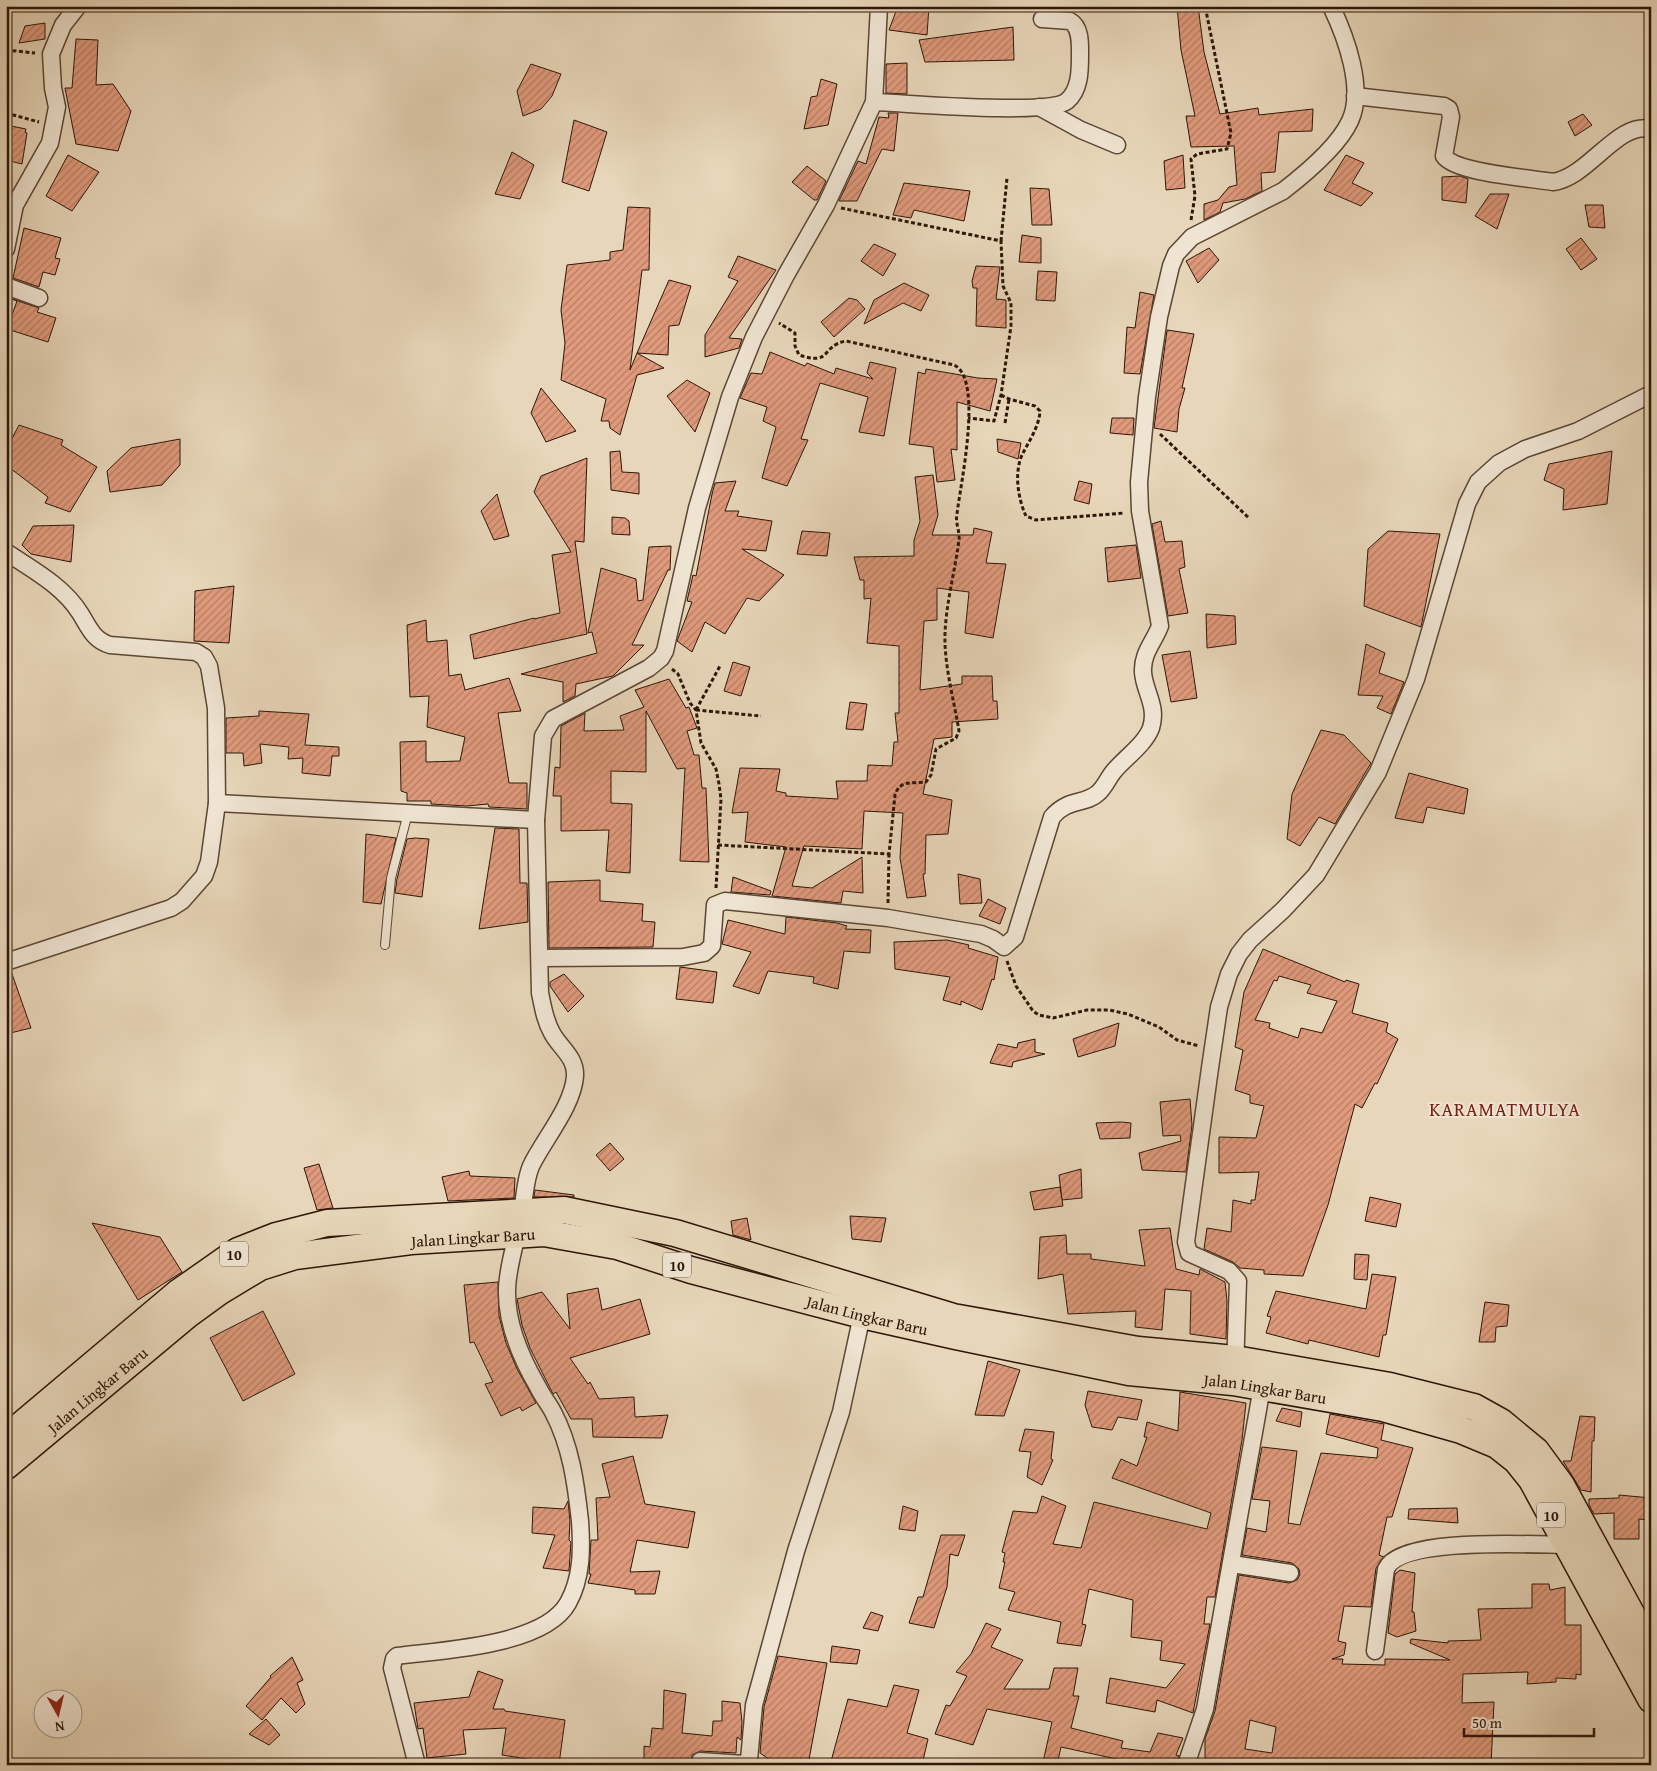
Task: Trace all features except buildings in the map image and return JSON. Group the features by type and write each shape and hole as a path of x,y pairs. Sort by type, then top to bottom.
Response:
{"highway":[{"name":"Jalan Lingkar Baru","path":"6,1466 187,1315 220,1291 260,1267 295,1256 411,1241 520,1222 564,1210 675,1233 953,1317 1138,1350 1234,1371 1262,1387 1382,1408 1461,1430 1497,1446 1516,1460 1532,1480 1651,1699"},
{"name":"Jalan Lingkar Baru","path":"6,1438 178,1294 238,1251 276,1236 327,1223 520,1222 551,1234 617,1246 691,1270 862,1314 1129,1372 1234,1371 1390,1386 1474,1407 1501,1422 1536,1451 1561,1485 1649,1645"}],"street":[{"path":"6,249 15,205 50,144 57,107 51,54 63,25 78,6"},
{"path":"417,1765 392,1668 394,1659 397,1656 497,1642 528,1634 556,1616 567,1604 581,1564 578,1498 569,1451 553,1412 537,1387 515,1340 506,1291 508,1268 531,1167 559,1117 572,1089 575,1076 574,1063 565,1048 553,1034 546,1020 540,993 536,820 543,736 549,723 649,668 661,658 665,651 697,508 730,397 765,316 826,205 874,102 879,6"},
{"path":"540,958 683,957 704,953 712,946 715,905 719,902 736,901 888,918 982,934 994,938 1004,947 1015,937 1052,818 1058,810 1069,803 1099,793 1113,772 1148,734 1152,724 1150,694 1143,671 1148,646 1160,626 1140,512 1140,455 1161,308 1171,266 1185,243 1201,232 1283,191 1296,181 1325,153 1345,129 1353,111 1355,96 1351,59 1331,6"},
{"path":"874,102 1039,107 1056,106 1066,102 1076,89 1080,66 1080,48 1075,25 1070,21 1042,19"},
{"path":"1355,96 1444,106 1450,109 1451,117 1444,156 1448,162 1468,169 1552,182 1564,180 1578,172 1620,136 1636,128 1651,129"},
{"path":"1039,107 1059,119 1117,145"},
{"path":"6,286 39,298"},
{"path":"1234,1371 1238,1282 1229,1271 1189,1253 1186,1248 1210,1068 1222,995 1239,954 1316,875 1378,772 1416,679 1468,504 1478,482 1499,463 1525,449 1578,431 1651,394"},
{"path":"6,962 156,914 182,901 204,876 209,862 217,803 216,708 209,666 204,657 187,651 101,643 92,635 68,596 9,548"},
{"path":"217,803 536,820"},
{"path":"700,1760 744,1764 749,1760 754,1705 796,1551 841,1412 862,1314"},
{"path":"1186,1765 1205,1709 1262,1387"},
{"path":"1375,1651 1386,1569 1390,1563 1412,1552 1443,1546 1477,1544 1568,1545"},
{"path":"1232,1564 1290,1573"}],"lane":[{"path":"384,945 391,878 408,813"}],"path":[{"path":"1185,243 1195,196 1191,159 1197,154 1227,149 1230,139 1214,43 1205,6"},
{"path":"6,50 51,54"},
{"path":"6,113 53,126"},
{"path":"968,418 994,421 1001,395 1011,326 1011,303 1003,286 1001,240 1006,178"},
{"path":"826,205 1001,240"},
{"path":"765,316 793,331 796,350 799,355 810,359 821,358 836,344 846,341 960,368 967,382 968,418 964,477 956,520 959,540 945,632 959,731 956,738 936,749 928,780 923,783 905,783 898,787 895,795 889,854 888,918"},
{"path":"1001,395 1035,406 1040,411 1028,445 1022,455 1020,468 1019,496 1026,516 1036,520 1140,512"},
{"path":"1005,423 1009,399"},
{"path":"1144,420 1249,518"},
{"path":"661,658 678,674 690,703 696,710 701,743 716,769 721,799 715,905"},
{"path":"696,710 720,666"},
{"path":"696,710 761,716"},
{"path":"718,845 889,854"},
{"path":"1004,947 1016,986 1033,1011 1039,1015 1053,1018 1087,1010 1110,1010 1128,1014 1159,1026 1177,1040 1203,1049 1210,1068"}],"district":[{"name":"KARAMATMULYA","path":"1505,1109"}]}
